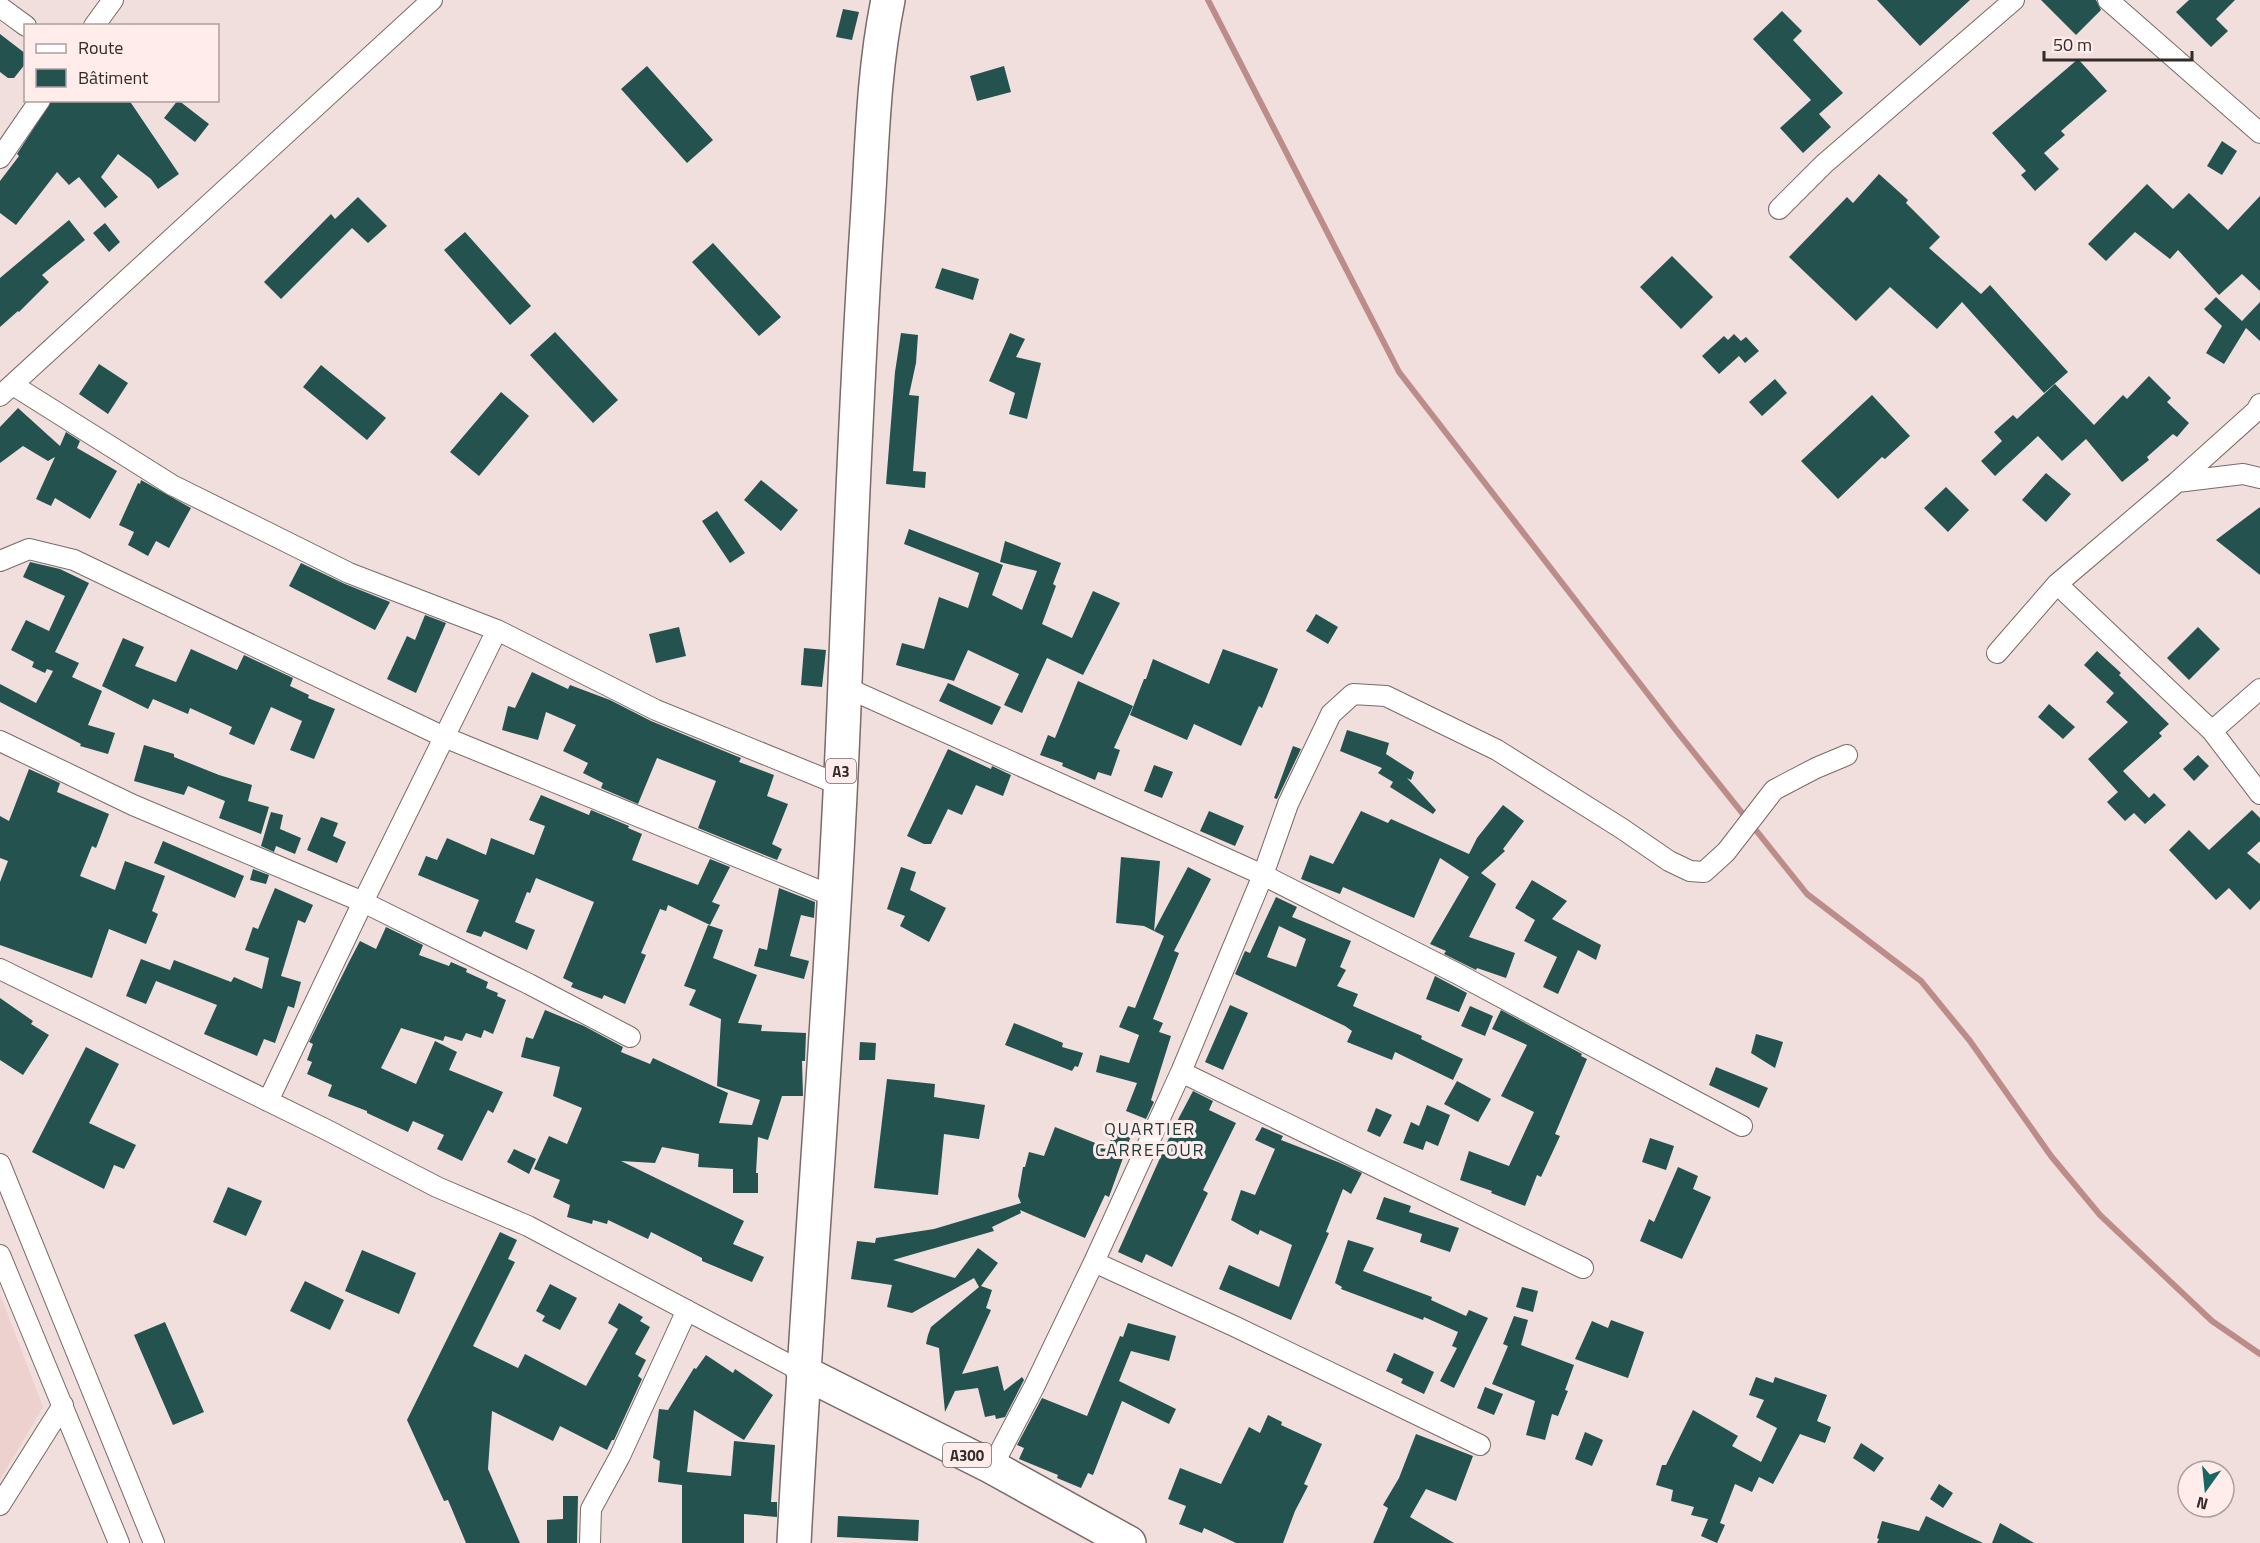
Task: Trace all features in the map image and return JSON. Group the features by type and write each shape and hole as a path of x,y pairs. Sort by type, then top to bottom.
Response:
{"highway":[{"name":"A3","path":"794,1543 803,1372 822,1128 835,897 863,279 879,40 888,0"},
{"name":"A300","path":"803,1372 992,1467 1129,1543"}],"street":[{"path":"95,24 112,0"},
{"path":"432,0 6,390 172,485 350,573 498,630 656,710 840,785"},
{"path":"1779,209 1824,164 2014,0"},
{"path":"2108,0 2260,133"},
{"path":"0,8 24,25"},
{"path":"0,159 39,102"},
{"path":"1997,652 2057,584 2177,482 2256,411 2260,404"},
{"path":"2177,482 2242,474 2260,478"},
{"path":"0,561 29,549 74,561 444,737 835,897"},
{"path":"2057,584 2212,731 2260,795"},
{"path":"268,1101 363,902 498,630"},
{"path":"845,687 1263,876 1458,974 1742,1126"},
{"path":"2212,731 2260,689"},
{"path":"992,1467 1034,1387 1094,1262 1181,1072 1263,876 1288,804 1331,714 1353,694 1386,696 1497,750 1669,861 1690,871 1704,872 1726,852 1774,790 1847,755"},
{"path":"0,741 133,805 363,902 630,1037"},
{"path":"0,969 268,1101 437,1188 528,1226 803,1372"},
{"path":"1181,1072 1583,1268"},
{"path":"0,1164 154,1543"},
{"path":"0,1255 119,1543"},
{"path":"1094,1262 1236,1327 1480,1445"},
{"path":"590,1543 591,1509 620,1456 687,1310"},
{"path":"0,1505 63,1405"}],"shaded area":[{"path":"0,1294 43,1407 0,1480"}],"building":[{"path":"1877,0 1970,0 1920,46"},
{"path":"2041,0 2096,0 2101,10 2076,35"},
{"path":"2189,0 2235,0 2216,19 2228,31 2211,47 2176,12"},
{"path":"843,9 859,12 852,40 836,37"},
{"path":"1782,11 1802,31 1793,40 1843,93 1819,114 1831,127 1803,153 1780,128 1811,100 1753,39"},
{"path":"0,34 24,52 24,66 14,78 8,78 0,72"},
{"path":"2078,59 2107,91 2061,131 2065,135 2044,153 2059,169 2035,191 2021,175 2026,171 1992,133"},
{"path":"647,66 713,140 687,163 621,89"},
{"path":"1004,66 1011,92 977,101 970,76"},
{"path":"51,102 130,102 179,174 158,189 151,179 118,154 101,177 118,197 105,208 79,177 69,185 57,172 16,225 0,213 0,181 19,156 17,154"},
{"path":"176,102 181,102 209,124 195,142 164,118"},
{"path":"2222,141 2237,151 2222,175 2207,166"},
{"path":"1879,174 1908,200 1906,203 1940,237 1929,248 1981,294 1990,285 2068,372 2044,393 1962,302 1937,329 1890,287 1856,321 1789,257 1847,197 1853,203"},
{"path":"2147,184 2173,209 2189,193 2228,230 2260,196 2260,291 2242,274 2219,295 2178,250 2170,259 2135,232 2106,261 2088,244"},
{"path":"358,197 387,226 368,243 352,228 281,299 264,282 331,214 335,219"},
{"path":"69,220 85,240 42,275 49,282 19,312 0,327 0,278"},
{"path":"105,223 120,242 109,252 93,233"},
{"path":"465,232 531,306 510,325 444,250"},
{"path":"713,243 781,317 759,336 692,262"},
{"path":"1672,256 1713,297 1681,329 1640,287"},
{"path":"942,268 979,279 973,300 935,288"},
{"path":"2216,297 2242,321 2260,302 2260,341 2246,328 2224,364 2206,353 2222,326 2204,309"},
{"path":"555,332 618,400 593,423 530,355"},
{"path":"901,333 918,335 916,363 909,395 919,396 913,471 926,472 925,488 886,484 895,372"},
{"path":"1010,333 1025,339 1016,357 1041,363 1027,419 1009,414 1015,393 989,381"},
{"path":"1734,334 1741,341 1746,337 1759,351 1745,363 1739,356 1719,374 1702,356 1724,336 1728,340"},
{"path":"99,364 128,383 108,414 79,394"},
{"path":"321,365 386,418 367,440 303,387"},
{"path":"2149,376 2171,398 2167,402 2189,423 2177,437 2173,434 2147,457 2149,460 2122,482 2086,439 2062,461 2038,436 1995,476 1981,461 2002,441 1994,432 2013,415 2017,419 2055,384 2094,425 2123,395 2127,399"},
{"path":"1775,379 1787,393 1762,416 1749,402"},
{"path":"501,392 529,416 479,476 450,452"},
{"path":"1872,395 1910,436 1885,459 1882,457 1838,499 1801,461"},
{"path":"18,408 60,446 66,432 80,441 77,448 117,471 90,519 55,498 51,506 36,499 55,457 48,461 23,446 0,463 0,427"},
{"path":"2046,473 2071,494 2046,522 2022,500"},
{"path":"141,480 191,508 169,548 156,541 148,556 128,545 134,532 119,525"},
{"path":"761,480 798,510 781,531 744,500"},
{"path":"1946,487 1969,510 1948,532 1924,508"},
{"path":"2260,507 2260,575 2216,540"},
{"path":"717,511 745,553 730,563 702,521"},
{"path":"909,529 1003,565 992,595 1022,610 1037,571 1000,562 1005,541 1061,563 1053,584 1056,586 1042,624 1072,638 1093,591 1120,603 1083,675 1047,658 1022,713 1004,705 1019,674 968,650 954,681 896,665 902,643 924,649 939,597 968,608 979,573 904,544"},
{"path":"30,562 60,569 89,583 55,652 79,663 72,677 102,691 88,725 115,733 108,754 80,746 81,744 0,702 0,684 36,703 53,671 47,669 45,673 32,667 34,662 11,650 26,620 49,631 65,596 23,577"},
{"path":"301,563 390,602 375,630 289,586"},
{"path":"1316,614 1338,627 1328,644 1306,631"},
{"path":"425,615 446,623 416,693 387,679 407,636 415,640"},
{"path":"679,627 686,656 656,663 649,634"},
{"path":"2198,627 2220,649 2189,680 2167,658"},
{"path":"123,638 144,647 135,666 176,682 191,649 237,670 244,655 293,678 290,686 309,695 308,698 335,709 314,759 290,750 302,721 271,707 254,745 229,734 232,727 190,708 188,714 153,699 148,709 102,686"},
{"path":"804,648 826,650 822,687 801,685"},
{"path":"1223,649 1278,669 1262,708 1259,706 1241,746 1194,724 1187,740 1130,715 1153,659 1209,684"},
{"path":"2097,651 2169,724 2159,733 2162,736 2123,771 2149,798 2154,793 2166,805 2145,824 2134,813 2125,821 2107,802 2118,792 2088,759 2128,722 2106,702 2114,693 2084,665"},
{"path":"532,672 568,689 570,685 610,700 651,721 741,758 739,762 774,775 767,796 788,804 772,844 782,849 777,860 698,828 716,781 657,758 638,804 601,788 603,783 583,773 588,763 563,751 576,725 546,712 538,740 502,730 508,706 515,708"},
{"path":"1078,681 1133,706 1114,748 1120,750 1111,776 1098,772 1095,780 1062,766 1063,763 1040,755 1048,735 1055,738"},
{"path":"948,683 1001,707 992,725 939,701"},
{"path":"2049,704 2075,727 2063,739 2038,717"},
{"path":"1347,730 1389,743 1386,754 1414,772 1411,780 1407,778 1436,810 1433,814 1390,787 1393,782 1378,773 1382,768 1340,751"},
{"path":"144,745 174,754 174,757 219,775 252,785 248,801 269,807 261,834 219,818 225,801 188,786 184,795 134,781"},
{"path":"1293,746 1301,749 1277,799 1274,798"},
{"path":"948,749 991,769 992,766 1011,775 1003,796 976,785 962,815 948,809 931,844 924,844 907,836"},
{"path":"2198,755 2209,766 2194,781 2183,769"},
{"path":"1154,765 1173,772 1162,798 1144,791"},
{"path":"29,769 60,783 57,792 109,814 96,848 92,846 80,876 115,890 125,861 165,876 152,911 158,914 146,944 109,929 92,978 0,945 0,882 8,861 0,858 0,816 9,821"},
{"path":"541,795 589,815 591,810 642,834 632,860 698,885 710,859 730,867 712,902 720,905 710,925 668,905 666,911 660,909 641,953 646,955 625,1004 604,995 602,999 571,987 573,983 563,978 594,902 536,878 530,893 527,892 515,922 535,930 527,950 484,931 481,937 466,932 479,900 418,875 426,856 437,860 447,838 486,855 491,838 534,855 545,826 529,820"},
{"path":"1503,805 1524,821 1503,849 1505,851 1481,873 1496,884 1469,937 1515,953 1506,978 1477,968 1476,970 1444,954 1446,951 1430,944 1469,877 1440,858 1414,918 1343,887 1340,894 1301,879 1310,855 1333,864 1361,811 1388,823 1391,819 1469,854 1477,838"},
{"path":"2252,810 2260,818 2260,841 2247,853 2260,864 2260,900 2250,910 2229,888 2216,900 2169,850 2189,830 2209,850"},
{"path":"1209,811 1244,826 1235,846 1200,831"},
{"path":"271,812 283,815 280,829 301,838 295,854 276,846 274,852 261,846"},
{"path":"321,817 338,823 333,836 346,842 337,863 307,850"},
{"path":"163,841 244,876 235,898 154,863"},
{"path":"1121,857 1160,861 1154,931 1144,926 1116,923"},
{"path":"901,867 916,872 910,890 946,908 929,942 900,926 905,916 887,909"},
{"path":"1188,867 1211,879 1174,951 1179,953 1153,1019 1163,1023 1159,1032 1171,1036 1151,1100 1154,1102 1146,1119 1126,1111 1137,1083 1096,1072 1100,1055 1129,1063 1139,1035 1119,1027 1128,1006 1135,1008 1164,936 1154,931"},
{"path":"253,869 269,875 266,884 250,880"},
{"path":"1532,880 1567,901 1552,919 1601,945 1596,960 1578,950 1558,994 1543,987 1557,957 1524,941 1535,920 1515,908"},
{"path":"275,888 313,905 305,923 298,920 281,976 301,982 294,1008 288,1006 275,1043 264,1039 257,1056 204,1034 217,1005 156,981 146,1004 126,996 141,959 170,970 174,960 231,982 234,977 262,989 269,958 245,950 253,927 258,929"},
{"path":"779,888 815,902 814,918 801,915 790,956 809,961 804,979 754,966 759,948 767,950"},
{"path":"1276,897 1297,907 1292,917 1351,941 1340,967 1346,970 1337,986 1358,994 1353,1006 1422,1036 1421,1039 1463,1059 1453,1080 1395,1052 1392,1060 1347,1042 1352,1031 1345,1026 1235,974 1245,951 1250,953","holes":["1279,926 1306,939 1296,967 1267,957"]},
{"path":"708,925 723,930 713,958 757,975 738,1023 762,1025 761,1031 806,1033 805,1061 802,1061 803,1096 782,1096 768,1140 758,1137 756,1173 758,1173 758,1193 733,1193 733,1169 698,1167 699,1154 662,1147 655,1163 621,1161 744,1221 733,1244 764,1257 752,1282 702,1261 702,1258 651,1232 648,1239 608,1220 607,1224 593,1220 592,1224 567,1217 570,1205 553,1197 560,1180 534,1169 549,1136 567,1144 582,1108 553,1096 560,1067 521,1057 526,1037 533,1039 545,1010 584,1026 623,1047 621,1052 650,1064 653,1058 728,1093 719,1123 752,1125 760,1100 717,1086 721,1019 689,1005 696,990 684,986"},
{"path":"386,927 423,945 419,955 449,966 451,962 467,969 466,972 488,982 486,988 498,993 497,996 506,1000 493,1034 484,1030 481,1038 466,1033 462,1041 445,1036 443,1041 401,1028 381,1068 416,1084 435,1041 457,1052 449,1070 503,1092 493,1113 488,1110 462,1161 437,1149 444,1135 413,1121 408,1132 367,1111 328,1096 332,1085 307,1074 312,1062 307,1060 313,1044 309,1042 360,941 376,949"},
{"path":"1435,976 1467,993 1459,1012 1426,999"},
{"path":"0,998 33,1021 31,1024 49,1035 23,1075 0,1060"},
{"path":"1230,1005 1248,1013 1223,1070 1205,1062"},
{"path":"1470,1006 1493,1016 1485,1036 1461,1026"},
{"path":"1501,1010 1582,1054 1581,1056 1587,1059 1555,1134 1560,1136 1541,1177 1537,1175 1525,1206 1460,1180 1469,1151 1509,1166 1534,1112 1501,1096 1527,1045 1492,1029"},
{"path":"1014,1023 1063,1043 1062,1047 1083,1053 1078,1067 1075,1066 1072,1071 1005,1045"},
{"path":"1756,1034 1783,1042 1775,1068 1751,1053"},
{"path":"860,1042 876,1043 875,1060 859,1060"},
{"path":"86,1047 119,1064 89,1123 136,1145 124,1169 114,1165 104,1189 32,1152"},
{"path":"1716,1067 1768,1088 1759,1108 1709,1085"},
{"path":"887,1079 935,1084 934,1097 985,1105 979,1139 944,1134 938,1195 874,1188"},
{"path":"1457,1081 1491,1099 1478,1122 1444,1104"},
{"path":"1193,1091 1213,1101 1209,1110 1236,1123 1203,1190 1208,1193 1172,1267 1146,1254 1142,1263 1118,1252 1173,1129"},
{"path":"1427,1105 1450,1115 1438,1146 1426,1141 1423,1150 1403,1143 1411,1122 1419,1126"},
{"path":"1376,1108 1392,1115 1380,1137 1367,1131"},
{"path":"1116,1125 1133,1130 1109,1197 1105,1195 1085,1238 1020,1210 1021,1213 992,1227 994,1231 893,1260 955,1278 978,1248 998,1263 981,1286 992,1290 986,1308 991,1310 962,1374 998,1366 1004,1391 1022,1377 1024,1380 1005,1417 996,1419 995,1415 985,1417 978,1388 955,1391 945,1412 939,1348 926,1344 928,1335 931,1327 979,1287 974,1278 912,1313 887,1307 892,1285 851,1279 857,1241 875,1243 876,1238 934,1229 1021,1203 1018,1196 1023,1167 1025,1167 1029,1152 1044,1156 1055,1127 1108,1148"},
{"path":"1262,1127 1283,1136 1281,1140 1362,1173 1351,1194 1343,1189 1326,1232 1329,1233 1291,1320 1219,1289 1229,1265 1279,1287 1292,1245 1260,1230 1258,1235 1231,1220 1241,1190 1255,1195 1275,1149 1255,1140"},
{"path":"1650,1138 1674,1146 1666,1170 1642,1162"},
{"path":"514,1149 536,1159 529,1174 507,1162"},
{"path":"1678,1167 1698,1176 1693,1189 1711,1197 1682,1259 1640,1241 1649,1219 1654,1222"},
{"path":"228,1187 262,1201 246,1236 213,1222"},
{"path":"1384,1197 1411,1206 1409,1212 1459,1228 1450,1252 1420,1242 1422,1234 1376,1219"},
{"path":"500,1232 517,1240 508,1259 515,1262 473,1346 518,1368 525,1354 586,1386 618,1329 608,1323 619,1303 643,1317 640,1321 650,1327 635,1354 646,1360 638,1376 642,1379 614,1440 607,1450 560,1426 553,1441 492,1411 488,1469 520,1543 466,1543 448,1500 444,1501 407,1420"},
{"path":"1348,1240 1374,1248 1363,1271 1432,1297 1431,1300 1466,1316 1469,1310 1488,1318 1454,1388 1440,1381 1457,1348 1452,1346 1458,1332 1424,1317 1423,1320 1341,1289 1342,1287 1335,1283"},
{"path":"362,1250 416,1273 399,1314 345,1291"},
{"path":"305,1281 344,1300 330,1330 290,1311"},
{"path":"550,1284 577,1298 560,1330 542,1321 545,1316 536,1311"},
{"path":"1522,1287 1538,1291 1533,1312 1516,1307"},
{"path":"1514,1316 1528,1320 1521,1345 1574,1365 1565,1390 1568,1391 1558,1416 1552,1414 1545,1440 1526,1435 1535,1401 1492,1384 1508,1346 1503,1344"},
{"path":"1611,1320 1644,1332 1628,1378 1575,1359 1592,1321 1608,1328"},
{"path":"165,1322 204,1412 173,1425 134,1335"},
{"path":"1128,1323 1176,1336 1169,1361 1131,1351 1119,1381 1176,1409 1169,1424 1122,1401 1093,1475 1088,1473 1081,1488 1057,1478 1058,1475 1019,1459 1024,1448 1017,1445 1042,1398 1087,1416 1120,1336 1123,1337"},
{"path":"1394,1353 1434,1372 1424,1394 1401,1383 1403,1379 1386,1371"},
{"path":"706,1355 733,1373 735,1369 773,1395 744,1440 694,1410 687,1472 731,1476 734,1441 775,1445 771,1502 777,1502 777,1517 744,1514 744,1543 682,1543 682,1485 658,1482 660,1461 653,1458 659,1409 668,1410 694,1368 696,1369"},
{"path":"1756,1377 1773,1383 1775,1377 1827,1395 1817,1421 1831,1427 1825,1443 1800,1434 1773,1484 1759,1477 1752,1492 1735,1484 1720,1523 1725,1525 1717,1543 1701,1536 1708,1519 1691,1515 1694,1507 1671,1501 1673,1490 1656,1485 1662,1465 1666,1465 1693,1410 1738,1436 1732,1446 1761,1462 1777,1428 1756,1417 1764,1400 1749,1395"},
{"path":"1485,1387 1503,1394 1494,1415 1477,1408"},
{"path":"1268,1415 1282,1422 1281,1425 1322,1444 1304,1484 1308,1486 1295,1511 1283,1543 1236,1543 1204,1528 1202,1533 1179,1524 1186,1506 1168,1499 1180,1468 1221,1484 1249,1427 1260,1433"},
{"path":"1585,1432 1603,1440 1592,1466 1575,1459"},
{"path":"1416,1434 1473,1456 1456,1501 1426,1489 1410,1517 1454,1543 1373,1543 1388,1508 1383,1505 1399,1478"},
{"path":"1861,1443 1884,1458 1874,1472 1853,1458"},
{"path":"1939,1484 1953,1493 1943,1508 1930,1499"},
{"path":"563,1496 578,1496 577,1543 547,1543 547,1520 563,1519"},
{"path":"838,1516 919,1520 918,1541 837,1537"},
{"path":"1926,1516 1983,1543 1877,1543 1882,1521 1919,1531"},
{"path":"2000,1523 2034,1543 1992,1543"}],"waterway":[{"path":"1208,0 1399,372 1675,729 1807,894 1921,981 1970,1041 2051,1156 2100,1215 2212,1321 2260,1354"}],"district":[{"name":"QUARTIER CARREFOUR","path":"1150,1138"}]}
